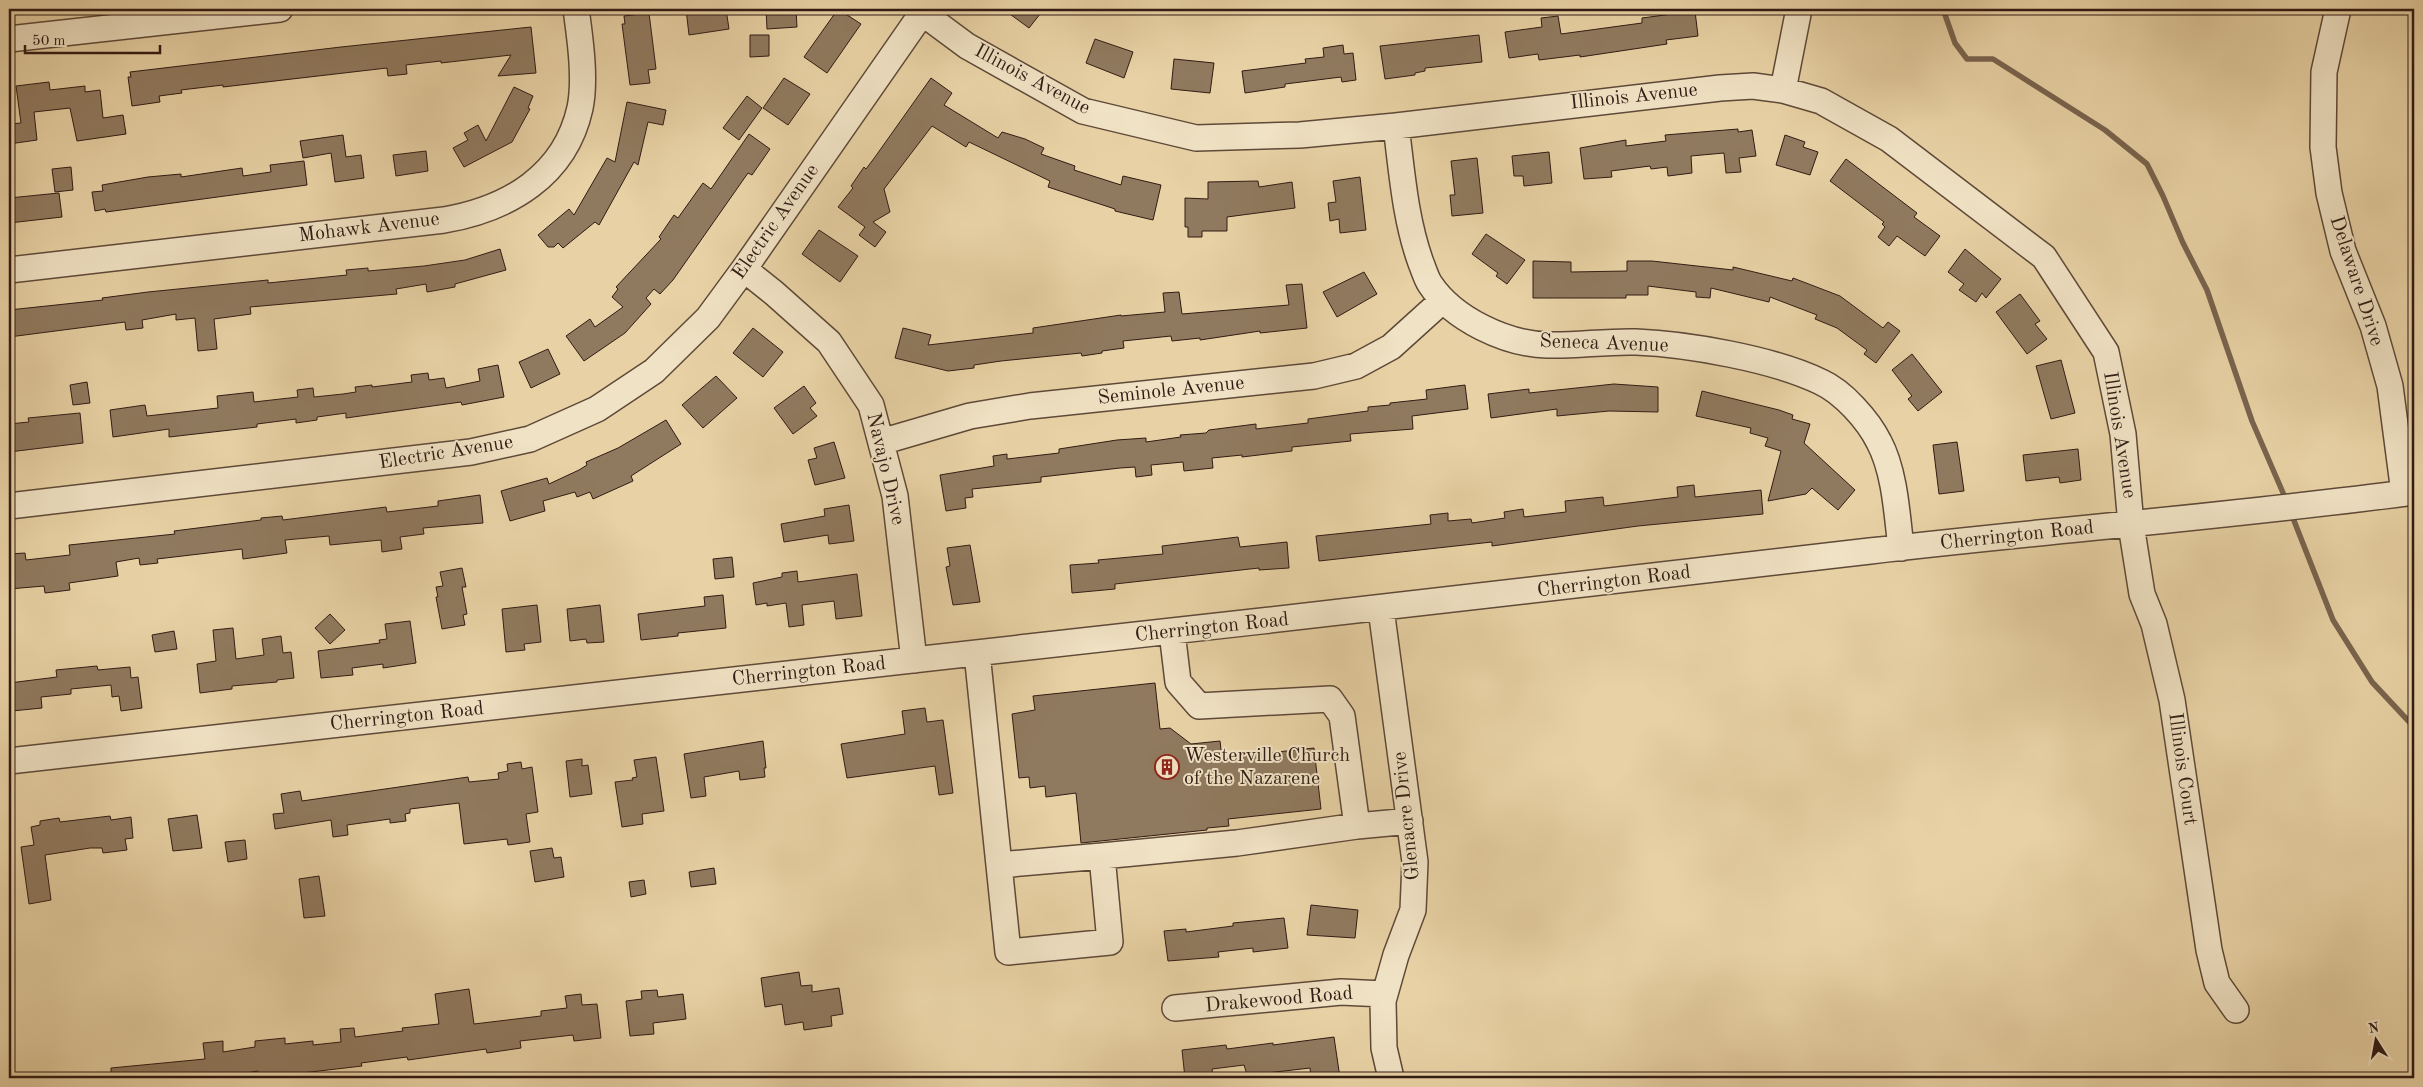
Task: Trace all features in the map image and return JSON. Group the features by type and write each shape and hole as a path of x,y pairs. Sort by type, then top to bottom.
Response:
{"street":[{"path":"9,39 280,9"},
{"name":"Mohawk Avenue","path":"9,270 444,220 472,215 498,205 524,192 560,153 572,131 580,108 582,83 576,9"},
{"path":"1784,90 1799,9"},
{"name":"Delaware Drive","path":"2338,9 2324,72 2323,147 2329,194 2343,251 2373,326 2390,386 2409,492"},
{"name":"Illinois Avenue","path":"922,10 967,46 1083,111 1196,138 1300,135 1396,126 1720,88 1753,86 1784,90 1821,102 1889,139 2044,257 2106,352 2123,434 2131,525"},
{"name":"Electric Avenue","path":"9,506 471,452 530,439 597,409 654,371 708,318 744,270 922,10"},
{"name":"Seneca Avenue","path":"1396,126 1408,215 1416,248 1429,283 1442,300 1465,318 1495,334 1545,345 1636,342 1708,350 1782,367 1822,382 1856,408 1880,443 1892,482 1901,548"},
{"name":"Navajo Drive","path":"744,270 774,293 829,342 871,405 895,496 914,660"},
{"name":"Seminole Avenue","path":"881,442 970,416 1030,406 1314,376 1356,366 1391,347 1442,300"},
{"name":"Cherrington Road","path":"9,761 1381,609 1901,548 2131,525 2409,492"},
{"name":"Illinois Court","path":"2131,525 2142,594 2154,624 2172,700 2209,950 2217,983 2236,1010"},
{"name":"Glenacre Drive","path":"1381,609 1415,862 1413,910 1384,994 1384,1048 1391,1078"},
{"path":"1172,632 1178,682 1199,706 1330,699 1342,716 1357,826"},
{"path":"976,653 1008,952 1110,942 1102,856"},
{"path":"999,866 1237,843 1357,826 1410,821"},
{"name":"Drakewood Road","path":"1174,1008 1341,992 1384,994"}],"building":[{"path":"686,9 726,9 729,29 689,35"},
{"path":"766,9 796,9 797,27 767,29"},
{"path":"838,9 861,24 827,73 804,57"},
{"path":"1003,9 1044,9 1029,28"},
{"path":"1695,11 1698,36 1666,40 1667,44 1580,57 1580,55 1539,60 1538,54 1509,58 1505,32 1542,27 1541,18 1558,16 1561,34 1642,23 1642,18"},
{"path":"649,13 656,69 648,70 650,83 630,85 622,24 625,24 624,16"},
{"path":"531,27 536,73 498,76 511,55 406,65 407,74 388,76 387,68 181,90 182,93 159,96 160,102 132,106 128,77 131,77 130,72"},
{"path":"750,35 769,35 769,56 750,57"},
{"path":"1479,35 1482,62 1425,68 1425,71 1415,73 1415,75 1385,79 1380,46"},
{"path":"1095,39 1133,52 1124,78 1086,63"},
{"path":"1343,45 1344,54 1353,53 1356,80 1342,82 1341,77 1285,84 1285,87 1245,93 1242,71 1306,63 1305,59 1324,57 1323,48"},
{"path":"1174,59 1214,63 1210,93 1171,89"},
{"path":"784,78 810,94 788,125 763,108"},
{"path":"931,78 952,93 944,105 998,138 1002,132 1025,139 1044,148 1041,154 1075,166 1074,170 1121,185 1123,176 1161,185 1153,220 1115,211 1115,209 1048,187 1050,181 969,142 966,147 932,126 884,189 890,212 873,222 886,232 875,247 859,235 865,227 838,207 853,188 851,186 864,167 866,169"},
{"path":"49,82 50,90 85,86 85,92 100,90 103,118 123,115 126,134 77,141 70,108 34,112 37,140 9,144 9,124 21,123 16,86"},
{"path":"514,87 533,96 528,108 530,109 512,142 464,167 453,148 468,140 464,133 478,125 486,141"},
{"path":"747,96 762,108 739,140 723,128"},
{"path":"627,102 666,110 663,125 648,122 638,165 634,162 599,225 595,222 563,248 558,243 554,247 548,247 538,235 569,209 574,215 607,158 615,162"},
{"path":"1738,129 1738,132 1752,130 1756,156 1739,158 1741,172 1726,173 1724,153 1691,156 1692,173 1668,176 1667,167 1651,169 1650,166 1611,171 1612,177 1584,179 1580,148 1626,140 1626,146 1666,141 1665,135"},
{"path":"749,134 770,149 752,175 748,173 673,280 660,294 654,289 646,298 651,304 625,333 584,361 566,336 590,319 595,327 623,307 612,297 618,289 616,287 661,239 659,237 674,215 678,218 703,183 711,189"},
{"path":"343,135 346,157 361,155 364,178 335,182 331,153 303,158 300,141"},
{"path":"1785,135 1805,142 1803,147 1818,152 1810,175 1776,165"},
{"path":"426,151 428,171 396,176 393,155"},
{"path":"1549,152 1552,183 1524,186 1523,176 1514,176 1512,156"},
{"path":"1477,158 1483,213 1452,216 1450,195 1455,195 1451,161"},
{"path":"1846,159 1917,213 1914,217 1940,236 1925,256 1897,236 1889,246 1878,237 1885,227 1882,224 1884,222 1830,181"},
{"path":"304,161 307,185 106,212 105,209 95,211 92,192 103,191 102,185 148,177 181,174 181,177 242,168 243,176 271,172 270,165"},
{"path":"71,167 73,190 55,192 52,169"},
{"path":"1360,177 1366,230 1340,233 1339,219 1330,221 1328,203 1336,202 1333,181"},
{"path":"1258,181 1259,187 1292,182 1295,208 1227,217 1227,231 1202,231 1202,237 1188,237 1188,227 1185,227 1185,198 1208,199 1208,182"},
{"path":"59,193 62,217 9,223 9,198"},
{"path":"819,230 858,256 840,282 802,254"},
{"path":"1486,234 1525,260 1507,284 1496,276 1498,273 1472,254"},
{"path":"500,249 506,270 455,284 455,287 427,292 426,284 396,289 397,294 250,307 251,314 214,319 217,349 198,351 195,318 176,320 176,314 142,320 143,328 126,330 125,322 9,337 9,310 103,300 102,298 148,292 268,280 268,283 347,275 346,270 368,268 368,271 424,266 465,260"},
{"path":"1965,249 2001,279 1986,298 1982,293 1976,302 1959,290 1964,284 1948,272"},
{"path":"1533,261 1571,262 1571,272 1627,271 1627,261 1652,261 1733,270 1733,267 1792,281 1793,278 1840,296 1883,328 1888,322 1900,331 1876,363 1864,354 1867,350 1837,328 1815,319 1817,315 1770,297 1769,302 1711,288 1710,298 1696,297 1696,292 1648,286 1648,295 1626,295 1626,298 1533,298"},
{"path":"1364,272 1377,294 1337,317 1323,292"},
{"path":"1302,284 1307,328 1260,333 1260,331 1200,340 1200,338 1172,341 1171,336 1123,341 1124,348 1102,351 1102,353 1082,356 1081,353 1001,361 974,365 974,368 948,371 895,358 903,328 931,335 928,345 1033,333 1033,328 1121,315 1165,312 1163,293 1179,292 1182,314 1289,305 1286,285"},
{"path":"2020,294 2040,321 2035,324 2047,339 2027,354 1996,312"},
{"path":"753,328 783,352 763,377 733,353"},
{"path":"548,349 560,374 531,388 519,362"},
{"path":"1912,354 1942,392 1918,411 1908,399 1912,396 1892,370"},
{"path":"2061,360 2075,413 2051,419 2036,366"},
{"path":"498,365 504,397 462,405 461,402 346,418 346,413 317,417 317,420 296,423 296,419 257,424 257,427 169,437 169,429 113,437 110,410 145,405 147,416 218,408 217,396 253,392 254,402 298,397 297,390 313,388 314,397 343,394 356,392 355,387 412,382 411,375 428,373 429,380 444,378 446,388 480,381 478,369"},
{"path":"716,376 737,398 703,428 682,405"},
{"path":"87,382 90,403 73,405 70,385"},
{"path":"1614,384 1658,387 1658,412 1609,411 1557,416 1557,409 1491,418 1488,394 1529,389 1529,393"},
{"path":"1465,385 1468,409 1412,416 1413,429 1350,434 1351,441 1292,447 1292,451 1242,457 1242,455 1212,458 1213,468 1184,471 1183,462 1151,465 1152,475 1136,477 1135,467 1120,468 1041,477 1041,482 972,489 973,497 965,498 966,508 946,511 940,475 994,466 993,456 1007,454 1007,459 1059,453 1059,449 1117,440 1146,438 1146,442 1181,437 1180,435 1206,433 1209,430 1256,424 1256,429 1308,423 1308,419 1368,411 1368,407 1390,405 1390,403 1427,399 1426,390"},
{"path":"804,386 816,403 810,408 817,416 793,434 774,408"},
{"path":"1702,391 1779,410 1793,415 1792,419 1810,424 1804,443 1855,490 1838,510 1812,488 1806,494 1768,501 1781,451 1765,446 1768,438 1750,433 1751,428 1696,416"},
{"path":"80,413 83,443 9,452 9,424 29,422 28,418"},
{"path":"666,420 681,444 631,476 633,481 593,499 590,492 577,497 575,492 543,501 545,511 510,521 501,491 547,478 549,484 579,470 587,465 586,462 618,448"},
{"path":"834,442 845,478 815,485 808,460 817,458 814,448"},
{"path":"1957,442 1964,491 1939,494 1933,445"},
{"path":"2078,449 2081,480 2060,483 2059,477 2026,481 2023,455"},
{"path":"1694,485 1695,497 1761,490 1763,514 1638,526 1492,546 1492,542 1319,561 1316,536 1431,524 1430,515 1448,513 1448,521 1471,519 1472,523 1505,518 1504,512 1523,509 1524,517 1566,512 1565,501 1603,497 1604,506 1678,497 1677,487"},
{"path":"480,495 483,523 423,528 424,534 400,537 402,549 382,552 381,540 330,545 329,536 285,540 287,553 243,559 242,549 157,559 158,563 140,565 139,558 116,562 118,576 69,583 70,590 45,593 44,586 9,589 9,554 25,553 26,560 70,555 69,545 175,534 174,531 261,520 261,518 282,516 283,520 386,507 387,512 438,506 438,501"},
{"path":"849,505 854,541 829,544 828,535 784,542 781,524 825,516 824,509"},
{"path":"1238,537 1240,547 1287,542 1289,568 1259,570 1259,568 1115,584 1115,589 1072,593 1070,565 1099,563 1098,560 1163,554 1162,546"},
{"path":"970,545 980,602 953,605 946,567 950,566 947,548"},
{"path":"732,557 734,577 715,579 713,559"},
{"path":"462,568 466,587 462,587 467,614 463,615 465,625 442,629 436,597 438,597 436,587 443,586 440,572"},
{"path":"797,571 798,582 857,574 862,616 836,619 834,601 802,605 804,625 789,627 786,603 767,606 767,603 756,605 753,583 782,577 782,573"},
{"path":"723,595 726,628 678,633 678,636 641,640 638,614 705,606 704,597"},
{"path":"537,605 541,642 524,644 525,650 506,652 502,609"},
{"path":"600,605 604,642 587,643 586,639 570,641 567,609"},
{"path":"330,614 345,630 330,644 315,628"},
{"path":"410,621 416,663 383,668 383,664 352,668 353,675 321,678 318,651 380,643 379,640 387,639 385,624"},
{"path":"233,628 236,659 264,655 262,639 281,636 283,653 291,652 294,678 277,680 277,682 232,686 232,689 200,693 197,664 216,661 213,630"},
{"path":"174,631 177,649 155,652 152,635"},
{"path":"97,666 98,670 130,667 131,678 138,677 142,708 121,711 119,696 112,697 111,685 71,689 71,694 41,697 42,708 12,711 9,683 57,677 56,670"},
{"name":"Westerville Church of the Nazarene","path":"1155,683 1160,729 1170,728 1191,744 1220,741 1222,758 1314,748 1321,809 1228,819 1229,826 1207,828 1207,830 1081,843 1076,793 1046,797 1045,786 1030,788 1029,777 1019,778 1012,714 1035,710 1033,696"},
{"path":"925,708 927,722 943,720 953,793 939,795 935,766 847,778 841,744 905,734 902,711"},
{"path":"763,741 765,777 740,780 739,771 704,777 706,796 691,798 684,754"},
{"path":"656,757 664,811 642,814 643,824 622,827 615,782 633,780 632,778 637,777 634,760"},
{"path":"582,759 582,766 588,765 592,794 570,797 566,761"},
{"path":"521,762 522,769 532,767 538,812 526,814 530,842 508,845 507,839 464,844 459,803 410,809 410,813 405,814 406,821 390,823 390,819 347,825 348,835 333,837 331,820 275,829 273,814 284,813 281,794 300,791 302,801 468,777 469,782 499,779 498,773 508,771 507,764"},
{"path":"197,815 202,848 173,851 168,819"},
{"path":"110,816 111,820 131,817 133,838 125,839 127,850 103,853 102,848 90,848 45,855 51,900 29,904 21,847 34,845 31,827 40,825 40,821 59,818 60,822"},
{"path":"245,840 247,859 228,862 225,842"},
{"path":"552,848 554,858 561,857 564,877 535,882 530,851"},
{"path":"714,868 716,884 691,887 689,872"},
{"path":"319,876 325,916 304,918 299,879"},
{"path":"644,880 646,894 631,897 629,882"},
{"path":"1311,905 1358,910 1355,938 1307,935"},
{"path":"1284,918 1288,948 1253,952 1253,948 1218,952 1219,957 1168,961 1164,931 1186,929 1186,932 1233,926 1233,923"},
{"path":"799,972 801,986 812,985 812,992 839,988 843,1014 831,1016 832,1026 804,1030 803,1022 785,1025 782,1004 765,1007 761,978"},
{"path":"469,989 474,1024 541,1016 541,1011 567,1008 565,996 581,994 582,1005 597,1004 601,1038 574,1041 573,1035 520,1041 521,1048 487,1053 486,1049 408,1060 407,1057 361,1063 362,1066 259,1078 258,1071 226,1076 226,1078 111,1078 111,1068 205,1059 203,1043 223,1041 223,1052 255,1047 255,1041 285,1038 285,1044 313,1041 313,1045 341,1042 340,1029 354,1028 355,1037 403,1031 402,1028 439,1024 435,994"},
{"path":"657,990 658,997 683,994 686,1019 653,1023 654,1034 630,1036 626,1001 642,999 641,991"},
{"path":"1334,1037 1340,1078 1311,1078 1310,1068 1267,1073 1268,1078 1248,1078 1244,1065 1212,1069 1213,1078 1185,1078 1182,1050 1226,1045 1227,1049"}],"waterway":[{"path":"1943,9 1955,43 1967,59 1993,59 2105,130 2147,164 2207,290 2252,421 2287,502"},
{"path":"2291,513 2333,620 2372,682 2414,727"}],"place":[{"name":"Westerville Church of the Nazarene","path":"1167,767"}]}
